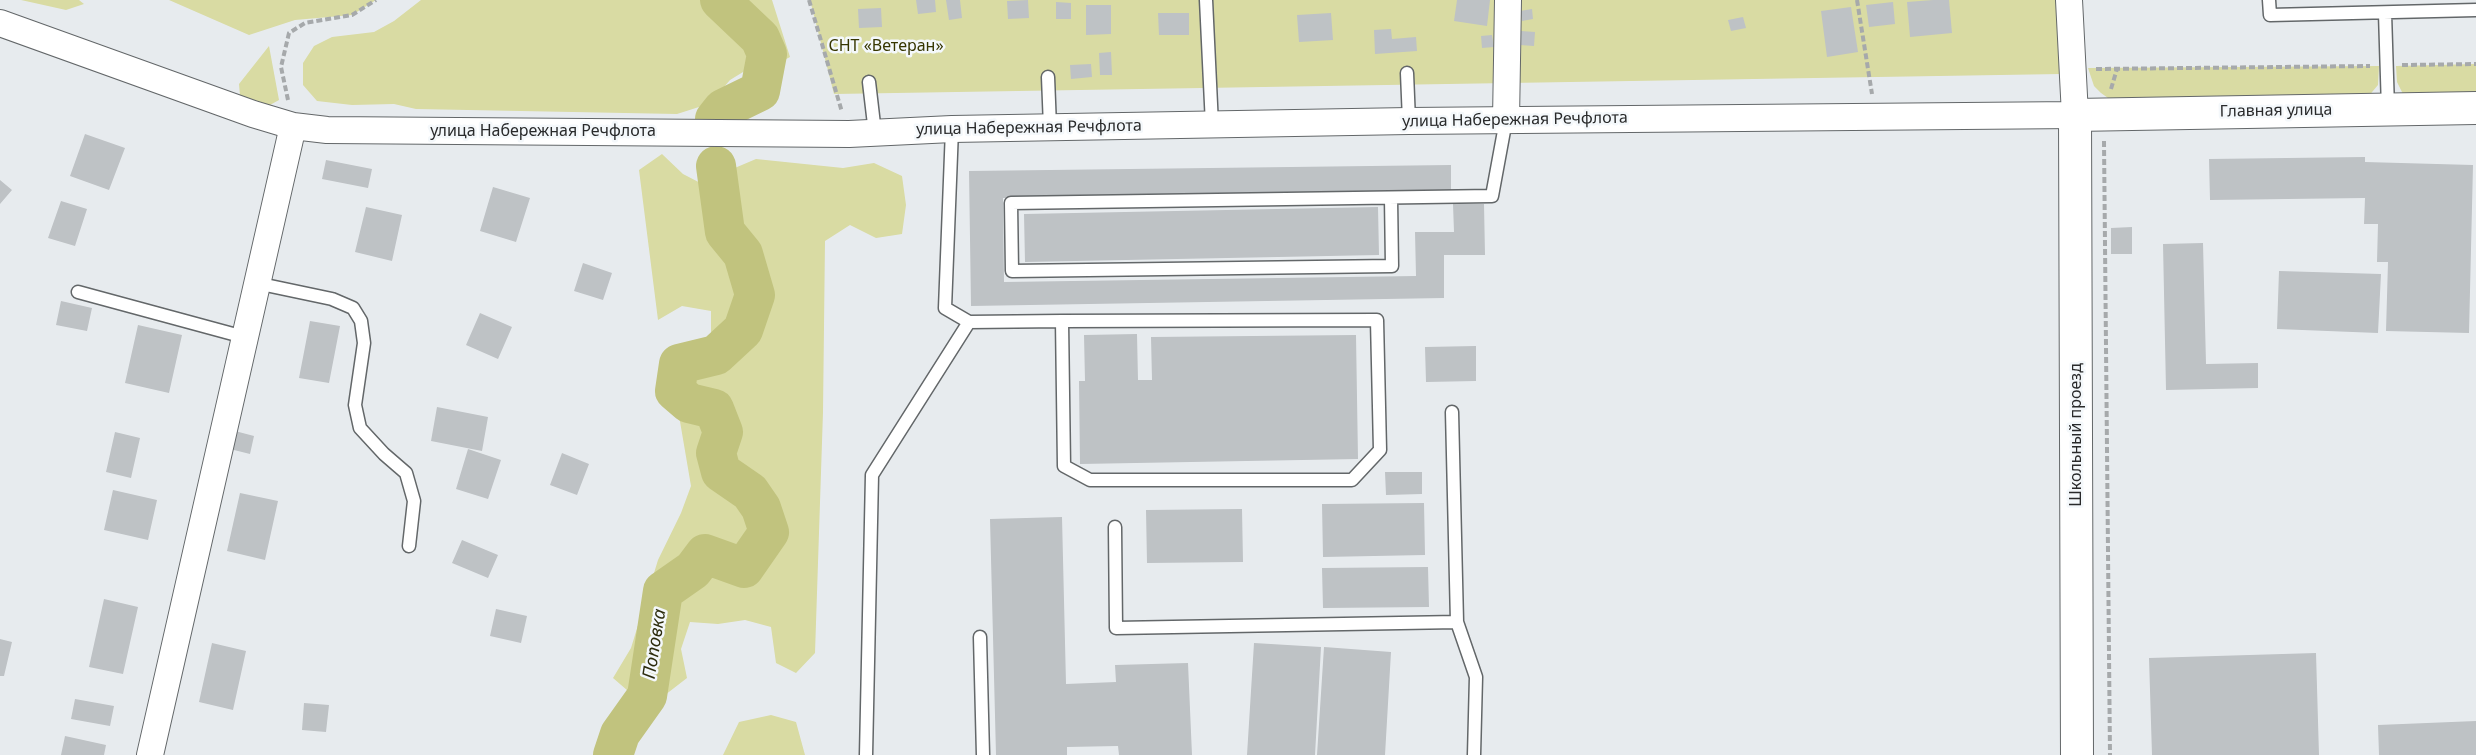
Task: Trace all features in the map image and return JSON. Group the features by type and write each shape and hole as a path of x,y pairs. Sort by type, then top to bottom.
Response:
{"street":[{"path":"1506,120 1508,0"},
{"path":"2069,0 2075,115"},
{"name":"улица Набережная Речфлота","path":"0,23 252,114 293,126 327,130 849,134 952,129 1212,124 2075,115"},
{"name":"Главная улица","path":"2075,115 2476,108"},
{"name":"Школьный проезд","path":"2075,115 2077,755"},
{"path":"150,755 293,126"}],"lane":[{"path":"1206,0 1212,124"},
{"path":"2269,0 2270,15 2476,10"},
{"path":"2385,13 2388,109"},
{"path":"1407,74 1409,121"},
{"path":"1048,77 1050,127"},
{"path":"868,82 875,133"},
{"path":"1391,198 1392,266 1012,271 1011,203 1492,196 1506,120"},
{"path":"952,129 945,308 969,322 1062,321 1377,320 1380,450 1352,480 1090,480 1064,466 1062,321"},
{"path":"256,283 332,299 353,308 361,321 364,343 355,405 360,428 384,454 406,473 414,501 409,546"},
{"path":"78,292 244,337"},
{"path":"866,755 872,475 969,322"},
{"path":"1452,412 1457,622 1476,677 1474,755"},
{"path":"1114,527 1116,628 1457,622"},
{"path":"980,637 983,755"}],"path":[{"path":"293,126 281,67 289,33 305,23 352,15 376,0"},
{"path":"809,0 849,134"},
{"path":"1857,0 1876,117"},
{"path":"2072,70 2476,64"},
{"path":"2109,98 2117,69"},
{"path":"2104,139 2110,755"}],"green space":[{"path":"21,0 79,0 84,4 66,10"},
{"path":"169,0 376,0 352,15 295,20 249,35"},
{"path":"421,0 772,0 790,57 771,67 748,69 730,80 717,95 699,107 677,114 416,109 394,104 352,105 317,101 303,85 303,63 314,46 332,37 374,32 394,21"},
{"name":"СНТ «Ветеран»","path":"810,0 2058,0 2061,74 834,94"},
{"path":"269,46 279,100 270,105 240,96 239,84"},
{"path":"2476,64 2476,95 2404,96 2397,82 2396,66"},
{"path":"2379,66 2378,85 2367,98 2124,101 2108,98 2101,93 2094,86 2088,68"},
{"path":"662,154 683,174 710,188 730,170 756,159 843,168 874,163 902,176 906,205 902,234 876,238 850,225 825,241 823,412 815,653 796,673 776,663 771,627 745,620 718,624 690,622 681,649 687,678 665,695 635,697 613,678 631,648 658,560 681,513 691,486 676,398 693,361 711,339 711,311 682,306 658,320 639,170"},
{"path":"771,715 796,722 805,755 723,755 739,722"}],"building":[{"path":"916,0 935,0 936,12 918,14"},
{"path":"946,0 960,0 962,18 949,20"},
{"path":"1028,0 1029,18 1008,19 1007,1"},
{"path":"1457,0 1490,0 1487,26 1454,21"},
{"path":"1949,0 1952,33 1910,37 1907,2"},
{"path":"1056,2 1071,3 1071,19 1056,19"},
{"path":"1893,2 1895,24 1869,27 1866,5"},
{"path":"1086,5 1111,5 1111,34 1086,35"},
{"path":"1851,7 1858,52 1827,57 1821,11"},
{"path":"881,8 882,27 859,28 858,9"},
{"path":"1532,9 1533,19 1522,21 1520,11"},
{"path":"1158,13 1189,13 1189,35 1159,35"},
{"path":"1331,13 1333,40 1299,42 1297,15"},
{"path":"1743,17 1746,28 1731,31 1728,20"},
{"path":"1391,29 1392,39 1416,37 1417,51 1375,54 1374,30"},
{"path":"1521,31 1535,32 1534,46 1520,45"},
{"path":"1492,35 1494,47 1482,48 1481,36"},
{"path":"1111,52 1112,75 1100,75 1099,53"},
{"path":"1091,64 1092,77 1071,79 1070,65"},
{"path":"85,134 125,148 109,190 70,176"},
{"path":"2365,157 2365,162 2473,165 2469,333 2386,331 2388,262 2377,262 2378,224 2364,224 2365,198 2210,200 2209,159"},
{"path":"326,160 372,169 368,188 322,179"},
{"path":"1451,165 1451,192 1003,198 1004,282 1416,276 1415,232 1454,232 1453,204 1484,204 1485,255 1444,255 1444,298 971,306 969,171"},
{"path":"0,180 12,190 0,204"},
{"path":"493,187 530,198 516,242 480,231"},
{"path":"61,201 87,209 75,246 48,238"},
{"path":"366,207 402,215 392,261 355,252"},
{"path":"1378,207 1379,255 1025,262 1024,214"},
{"path":"2132,227 2132,254 2111,254 2111,228"},
{"path":"2203,243 2206,364 2258,363 2258,388 2166,390 2163,244"},
{"path":"583,263 612,273 603,300 574,291"},
{"path":"2279,271 2381,274 2378,333 2277,329"},
{"path":"61,301 92,308 87,331 56,325"},
{"path":"480,313 512,327 498,359 466,345"},
{"path":"310,321 340,326 329,383 299,378"},
{"path":"138,325 182,335 169,393 125,383"},
{"path":"1137,334 1138,380 1152,380 1151,337 1356,335 1358,459 1080,464 1079,381 1085,381 1084,335"},
{"path":"1476,346 1476,381 1426,382 1425,347"},
{"path":"437,407 488,417 482,451 431,441"},
{"path":"235,431 254,436 250,454 230,449"},
{"path":"115,432 140,438 131,478 106,472"},
{"path":"468,449 501,460 488,499 456,489"},
{"path":"562,453 589,464 577,495 550,485"},
{"path":"1385,472 1422,472 1422,494 1386,495"},
{"path":"113,490 157,500 148,540 104,530"},
{"path":"240,493 278,501 265,560 227,551"},
{"path":"1424,503 1425,555 1323,557 1322,504"},
{"path":"1242,509 1243,562 1147,563 1146,510"},
{"path":"1062,517 1066,684 1116,682 1115,665 1188,663 1192,755 1119,755 1118,746 1067,747 1067,755 996,755 990,519"},
{"path":"462,540 498,555 488,578 452,563"},
{"path":"1428,567 1429,607 1323,608 1322,568"},
{"path":"104,599 138,607 123,674 89,667"},
{"path":"496,609 527,616 521,643 490,636"},
{"path":"0,639 12,642 4,676 0,676"},
{"path":"212,643 246,651 233,710 199,702"},
{"path":"1254,643 1321,647 1315,755 1247,755"},
{"path":"1324,647 1391,652 1385,755 1317,755"},
{"path":"2316,653 2319,755 2152,755 2149,658"},
{"path":"75,699 114,706 110,726 71,719"},
{"path":"304,703 329,705 326,732 302,730"},
{"path":"2476,721 2476,755 2379,755 2378,725"},
{"path":"65,736 106,745 104,755 61,755"}],"waterway":[{"name":"Поповка","path":"715,119 723,109 760,91 767,54 760,38 720,0"},
{"name":"Поповка","path":"613,755 620,734 647,696 663,591 693,570 705,554 744,568 769,532 761,508 750,492 721,472 716,453 723,432 714,409 689,403 675,391 679,364 716,355 743,330 755,295 743,254 725,232 716,166"}]}
